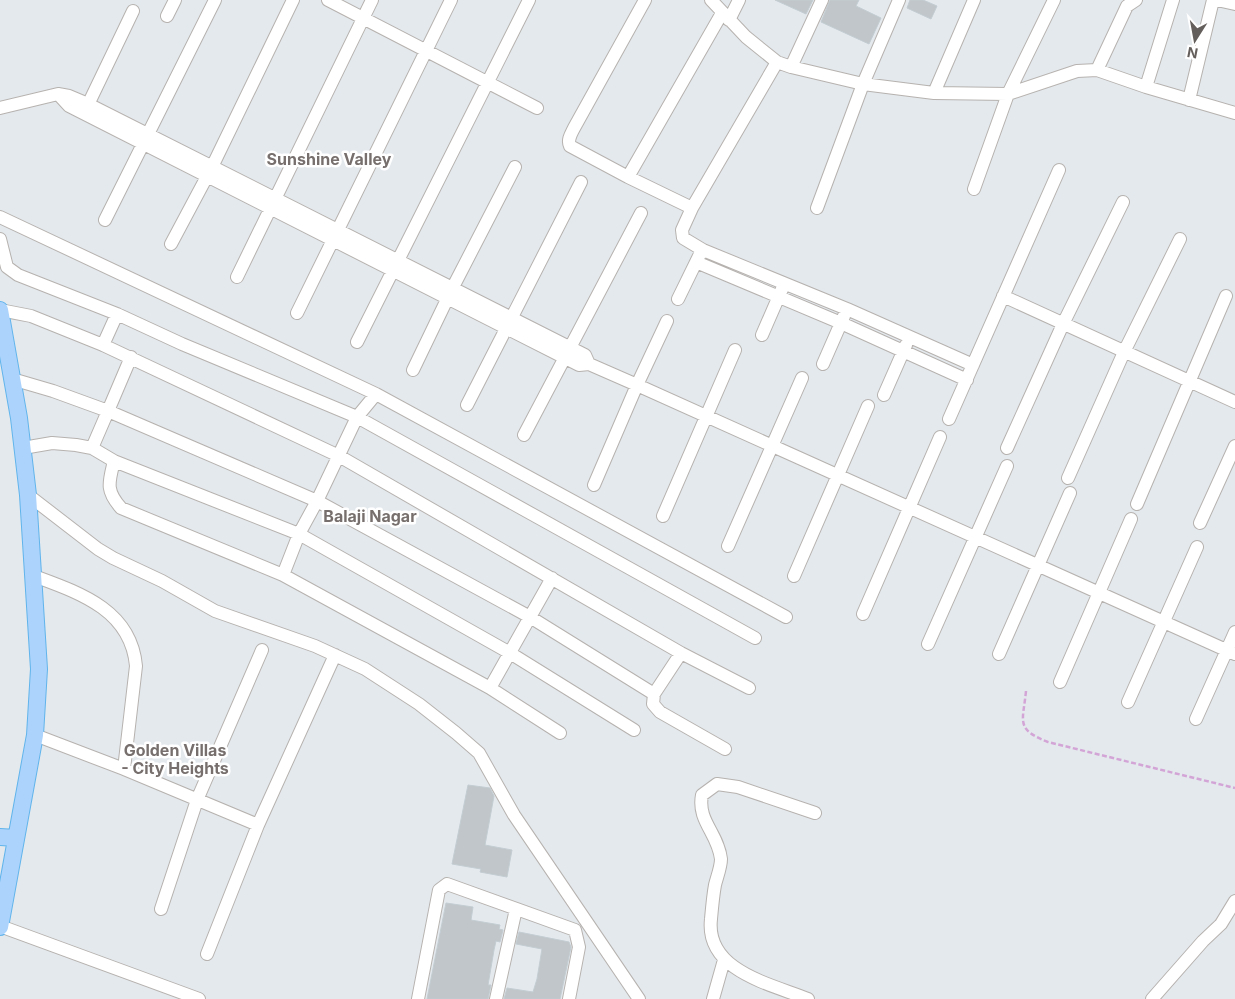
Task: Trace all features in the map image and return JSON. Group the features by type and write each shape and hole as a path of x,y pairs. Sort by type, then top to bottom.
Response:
{"main road":[{"path":"0,310 23,448 34,576 39,670 35,735 8,838 0,927"}],"street":[{"path":"167,16 174,0"},
{"path":"105,220 215,0"},
{"path":"171,244 209,172 293,0"},
{"path":"328,0 537,108"},
{"path":"237,277 372,0"},
{"path":"297,313 451,0"},
{"path":"356,342 529,0"},
{"path":"645,0 569,141 570,146 692,208"},
{"path":"711,0 746,37 777,62 863,84 934,93 1008,94 1077,70 1097,70 1146,87 1235,112"},
{"path":"628,176 726,16 739,0"},
{"path":"791,67 822,0"},
{"path":"818,208 863,84 898,0"},
{"path":"934,93 974,0"},
{"path":"974,189 1008,94 1054,0"},
{"path":"1097,70 1127,6 1136,0"},
{"path":"1146,87 1173,0"},
{"path":"1189,100 1215,0 1235,4"},
{"path":"86,109 133,11"},
{"path":"777,62 692,208 682,230 683,238 703,250 784,282 973,365"},
{"path":"0,108 58,94 70,96 86,109 567,353 584,355 589,364 1231,652"},
{"path":"413,370 449,293 514,167"},
{"path":"949,419 1059,170"},
{"path":"467,405 581,182"},
{"path":"1007,448 1063,324 1123,202"},
{"path":"524,435 641,213"},
{"path":"0,217 376,394 786,617"},
{"path":"0,239 4,258 10,271 117,314 182,344 357,417 755,638"},
{"path":"1068,478 1124,352 1180,239"},
{"path":"678,298 703,250"},
{"path":"696,262 966,380"},
{"path":"762,336 784,282"},
{"path":"1003,296 1235,402"},
{"path":"1137,504 1226,296"},
{"path":"823,364 847,309"},
{"path":"0,310 31,316 131,357 339,456 681,652 749,688"},
{"path":"103,345 117,314"},
{"path":"594,485 666,321"},
{"path":"884,395 909,338"},
{"path":"663,516 736,350"},
{"path":"92,448 131,357"},
{"path":"728,546 802,378"},
{"path":"12,380 53,391 108,411 317,501 530,617 654,694"},
{"path":"283,575 299,534 357,417 376,394"},
{"path":"794,576 868,406"},
{"path":"862,614 940,437"},
{"path":"23,448 52,443 92,448 114,461 299,534 510,654 634,730"},
{"path":"1200,523 1235,446"},
{"path":"114,461 109,481 109,490 112,498 121,508 283,575 490,688 560,732"},
{"path":"928,644 1007,466"},
{"path":"999,654 1070,492"},
{"path":"28,495 98,549 162,581 215,611 315,646 365,669 418,704 479,753 514,815 639,999"},
{"path":"1060,682 1131,518"},
{"path":"1128,702 1197,547"},
{"path":"34,576 67,588 96,602 116,619 128,634 135,653 136,666 124,768"},
{"path":"490,688 552,578"},
{"path":"1196,719 1231,652 1235,632"},
{"path":"161,909 197,800 262,650"},
{"path":"681,652 654,694 653,704 660,712 725,749"},
{"path":"207,954 258,825 335,655"},
{"path":"35,735 124,768 258,825"},
{"path":"808,999 739,972 724,960 715,947 710,928 715,887 721,861 717,842 702,816 702,795 717,784 738,787 815,813"},
{"path":"418,999 439,890 447,884 575,930 579,947 569,999"},
{"path":"1158,998 1203,941 1221,924 1235,901"},
{"path":"496,999 516,909"},
{"path":"0,927 199,999"},
{"path":"713,999 724,960"}],"path":[{"path":"1026,690 1023,723 1032,736 1048,742 1235,788"}],"building":[{"path":"775,0 813,0 806,14"},
{"path":"830,0 859,0 856,6 881,18 869,44 821,22"},
{"path":"910,0 923,0 937,6 931,19 907,8"},
{"path":"468,785 490,788 494,796 485,845 512,850 507,877 480,872 481,869 452,864"},
{"path":"446,903 473,907 471,920 500,925 499,929 503,930 500,942 496,941 494,950 488,985 491,985 488,999 427,999"},
{"path":"519,932 569,942 571,947 560,999 504,999 507,988 533,992 537,979 542,949 516,944"}],"district":[{"name":"Sunshine Valley","path":"329,159"},
{"name":"Balaji Nagar","path":"370,516"},
{"name":"Golden Villas - City Heights","path":"175,759"}]}
